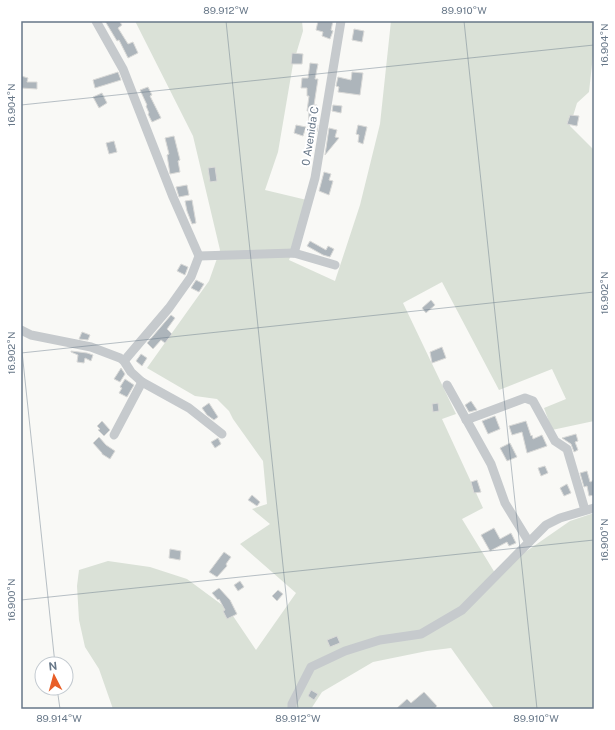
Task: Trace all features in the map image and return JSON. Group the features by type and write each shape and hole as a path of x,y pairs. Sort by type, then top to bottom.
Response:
{"street":[{"path":"96,21 123,69 173,197 199,256 191,277 169,308 124,361"},
{"name":"0 Avenida C","path":"294,253 315,178 341,21"},
{"path":"199,256 294,253 335,265"},
{"path":"21,330 31,335 91,347 124,361 131,372 142,382 189,408 222,434"},
{"path":"114,435 142,382"},
{"path":"447,385 491,464 505,503 529,542"},
{"path":"292,709 292,704 312,668 345,651 380,640 421,634 462,610 546,524 589,509 567,449 555,440 533,401 525,398 466,420"}],"shaded area":[{"path":"135,21 302,21 303,31 293,64 278,152 265,190 311,201 289,260 335,281 360,205 380,124 391,21 594,21 594,46 589,92 577,103 570,126 594,150 594,421 552,430 544,408 566,399 552,369 499,390 442,282 403,303 456,414 442,419 483,508 462,519 495,573 570,521 594,513 594,709 491,709 493,707 451,648 427,651 373,662 322,692 311,709 113,709 99,669 85,647 79,620 77,586 79,570 108,561 150,567 187,579 229,610 256,650 296,593 240,544 270,524 252,509 267,504 263,461 229,411 217,399 195,396 147,368 209,281 220,250 193,136"}],"building":[{"path":"105,21 119,21 122,25 118,28 128,44 133,42 138,53 128,58 119,40 117,41"},
{"path":"318,21 333,21 331,30 333,31 330,39 322,36 323,32 316,30"},
{"path":"354,29 364,31 362,42 352,40"},
{"path":"292,53 303,54 302,64 291,64"},
{"path":"310,63 318,64 315,79 318,79 314,105 317,105 316,112 314,112 314,124 318,125 317,132 308,131 309,111 307,111 309,96 307,96 307,88 301,88 302,78 308,78"},
{"path":"118,72 121,80 95,88 93,80"},
{"path":"352,72 363,73 360,95 338,92 339,87 336,86 338,77 351,80"},
{"path":"21,76 28,78 27,82 37,82 37,89 21,88"},
{"path":"148,87 152,95 150,96 161,118 152,122 148,114 147,105 140,90"},
{"path":"102,93 107,103 99,108 93,97"},
{"path":"333,105 342,106 341,113 332,111"},
{"path":"570,115 579,116 577,126 567,124"},
{"path":"296,125 306,127 303,136 294,133"},
{"path":"358,125 367,127 363,144 358,142 359,135 356,134"},
{"path":"329,128 337,130 335,137 339,138 325,155"},
{"path":"174,136 180,160 178,161 180,172 170,174 167,155 169,154 165,138"},
{"path":"114,141 117,152 109,154 106,143"},
{"path":"215,167 217,181 210,182 208,168"},
{"path":"324,172 331,174 329,180 333,181 329,195 319,191"},
{"path":"187,185 189,195 179,197 176,187"},
{"path":"192,200 196,223 192,224 185,201"},
{"path":"310,241 326,250 328,246 334,249 330,257 323,255 307,246"},
{"path":"181,264 188,267 185,275 177,271"},
{"path":"196,280 204,284 199,292 191,288"},
{"path":"431,300 435,305 426,313 422,308"},
{"path":"171,315 175,318 167,329 172,334 165,343 161,340 153,349 147,343"},
{"path":"82,332 90,335 88,340 79,339"},
{"path":"442,347 446,358 432,363 430,352"},
{"path":"71,351 93,355 91,361 85,358 84,363 77,362 78,355"},
{"path":"141,354 147,358 142,366 136,361"},
{"path":"121,368 125,374 120,382 114,379"},
{"path":"125,379 134,385 127,397 119,393 122,388 120,387"},
{"path":"471,401 477,410 469,412 465,405"},
{"path":"209,403 218,417 214,420 207,415 202,408"},
{"path":"438,403 439,411 433,412 432,404"},
{"path":"495,416 500,429 488,434 482,421"},
{"path":"102,421 110,430 104,436 98,430 100,429 97,426"},
{"path":"526,421 533,439 542,435 547,446 527,453 522,432 512,435 509,426"},
{"path":"576,434 578,441 575,442 578,450 574,452 571,444 562,438"},
{"path":"99,437 106,445 115,451 110,459 102,454 93,443"},
{"path":"218,438 221,444 215,448 211,442"},
{"path":"510,443 517,457 507,461 500,448"},
{"path":"545,466 548,473 541,476 538,468"},
{"path":"587,471 590,482 594,480 594,495 589,496 587,486 584,487 580,473"},
{"path":"477,480 481,492 474,493 471,482"},
{"path":"567,484 571,493 564,496 560,488"},
{"path":"252,495 260,502 257,506 248,500"},
{"path":"494,528 500,539 511,533 516,543 509,546 507,542 490,551 481,535"},
{"path":"170,549 181,551 180,560 169,558"},
{"path":"224,552 231,557 226,564 227,566 217,577 209,572"},
{"path":"240,581 244,587 238,591 234,585"},
{"path":"219,588 230,600 237,614 227,619 223,611 225,610 219,599 218,600 212,593"},
{"path":"278,590 283,594 277,601 272,596"},
{"path":"337,636 340,643 330,647 327,640"},
{"path":"311,690 318,694 314,700 308,696"},
{"path":"424,692 437,706 434,709 396,709 407,699 411,703"}]}
